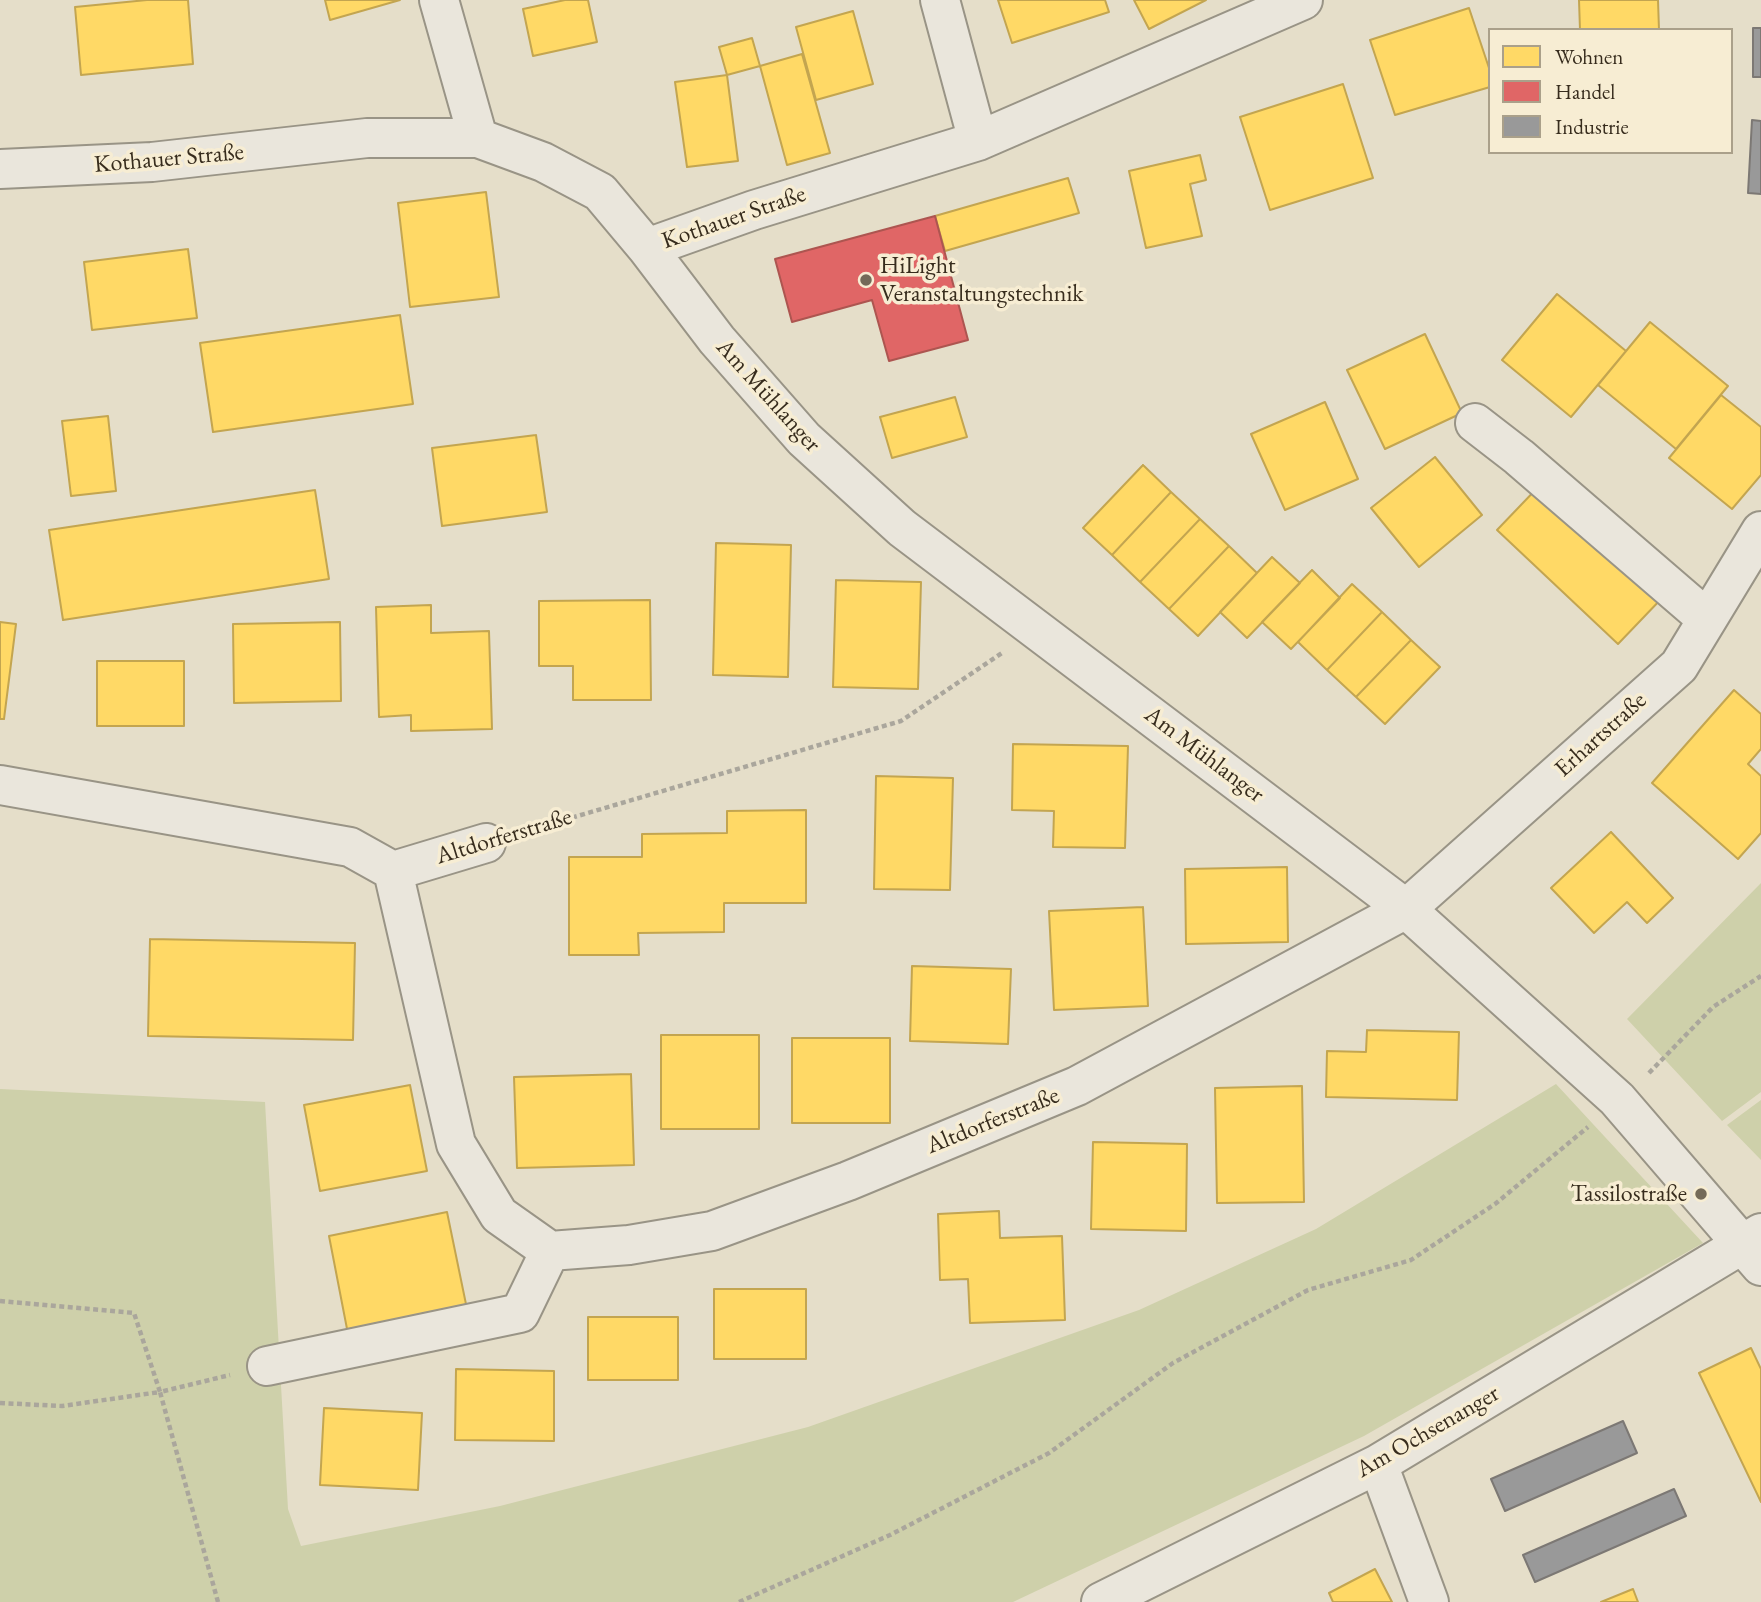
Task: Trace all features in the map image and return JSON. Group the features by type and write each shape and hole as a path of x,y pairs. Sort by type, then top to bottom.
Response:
{"street":[{"path":"439,0 478,138"},
{"path":"940,0 978,141"},
{"name":"Kothauer Straße","path":"0,169 152,162 368,138 478,138 543,162 600,192 647,248 754,210 978,141 1303,0"},
{"name":"Am Mühlanger","path":"647,248 717,340 804,439 902,528 1406,909 1617,1099 1755,1248"},
{"path":"1475,423 1520,457 1707,619"},
{"name":"Erhartstraße","path":"1406,909 1679,666 1761,531"},
{"path":"0,785 350,847 393,871 456,1144 499,1215 550,1251 520,1313 267,1366"},
{"name":"Altdorferstraße","path":"393,871 486,843"},
{"name":"Altdorferstraße","path":"550,1251 629,1245 712,1231 848,1181 1077,1086 1406,909"},
{"name":"Am Ochsenanger","path":"1101,1602 1378,1464 1755,1248"},
{"path":"1378,1464 1429,1602"}],"path":[{"name":"Altdorferstraße","path":"486,843 901,721 1038,629"},
{"path":"739,1602 890,1535 1049,1452 1173,1363 1308,1290 1411,1260 1495,1204 1645,1077 1713,1007 1761,976"},
{"path":"0,1301 134,1312 160,1392 218,1602"},
{"path":"0,1403 62,1406 160,1392 267,1366"}],"green space":[{"path":"1761,883 1761,1092 1722,1121 1627,1019"},
{"path":"1556,1084 1703,1243 1364,1436 1013,1602 0,1602 0,1089 265,1102 288,1509 301,1546 500,1506 808,1427 1139,1310 1316,1229"},
{"path":"1761,1100 1761,1160 1727,1125"}],"building: Wohnen":[{"path":"147,0 188,0 193,64 81,75 75,7"},
{"path":"325,0 400,0 330,20"},
{"path":"565,0 588,0 597,42 533,56 523,9"},
{"path":"998,0 1105,0 1109,12 1012,43"},
{"path":"1134,0 1206,0 1149,29"},
{"path":"1579,0 1658,0 1659,28 1580,28"},
{"path":"1469,8 1488,65 1488,88 1395,115 1370,40"},
{"path":"853,11 873,84 816,100 796,27"},
{"path":"752,38 760,66 727,75 719,47"},
{"path":"802,54 830,153 787,165 760,66"},
{"path":"727,75 738,161 687,167 675,82"},
{"path":"1343,84 1373,178 1270,210 1240,117"},
{"path":"1200,155 1206,180 1190,184 1202,236 1146,248 1129,171"},
{"path":"1068,178 1079,213 945,251 935,216"},
{"path":"486,192 499,297 410,307 398,203"},
{"path":"188,249 197,318 92,330 84,262"},
{"path":"1557,294 1626,351 1571,417 1502,360"},
{"path":"400,315 413,404 213,432 200,343"},
{"path":"1650,322 1728,386 1676,449 1598,385"},
{"path":"1425,334 1462,413 1385,449 1347,370"},
{"path":"1721,395 1761,427 1761,475 1732,509 1669,458"},
{"path":"955,397 967,437 892,458 880,417"},
{"path":"1325,402 1358,479 1285,510 1251,434"},
{"path":"108,416 116,491 71,496 62,421"},
{"path":"536,435 547,512 442,526 432,448"},
{"path":"1435,457 1482,515 1419,567 1371,508"},
{"path":"1143,465 1171,492 1112,555 1083,528"},
{"path":"1542,483 1663,597 1618,644 1497,530"},
{"path":"315,490 329,579 63,620 49,530"},
{"path":"1171,492 1200,519 1140,582 1112,555"},
{"path":"1200,519 1229,546 1169,609 1140,582"},
{"path":"716,543 791,545 788,677 713,675"},
{"path":"1229,546 1257,573 1198,636 1169,609"},
{"path":"1272,557 1300,583 1247,638 1220,612"},
{"path":"1312,570 1340,598 1291,649 1262,622"},
{"path":"836,580 921,582 918,689 833,687"},
{"path":"1352,584 1382,612 1327,670 1298,642"},
{"path":"650,600 651,700 573,700 573,666 539,666 539,601"},
{"path":"431,605 431,633 489,631 492,729 411,731 411,715 379,717 376,607"},
{"path":"1382,612 1411,640 1356,697 1327,670"},
{"path":"0,622 16,624 4,719 0,719"},
{"path":"340,622 341,701 234,703 233,624"},
{"path":"1411,640 1440,667 1385,724 1356,697"},
{"path":"97,661 184,661 184,726 97,726"},
{"path":"1734,690 1761,714 1761,749 1748,764 1761,776 1761,833 1738,859 1652,783"},
{"path":"1013,744 1128,746 1125,848 1053,847 1054,811 1012,810"},
{"path":"876,776 953,778 950,890 874,889"},
{"path":"806,810 806,903 724,903 724,932 638,933 639,955 569,955 569,857 642,857 642,834 727,833 727,811"},
{"path":"1611,832 1673,898 1647,923 1627,902 1594,933 1551,888"},
{"path":"1287,867 1288,942 1186,944 1185,869"},
{"path":"1143,907 1148,1006 1054,1010 1049,911"},
{"path":"150,939 355,943 353,1040 148,1036"},
{"path":"912,966 1011,969 1008,1044 910,1041"},
{"path":"1367,1030 1459,1032 1457,1100 1326,1097 1327,1051 1366,1052"},
{"path":"661,1035 759,1035 759,1129 661,1129"},
{"path":"792,1038 890,1038 890,1123 792,1123"},
{"path":"631,1074 634,1165 517,1168 514,1077"},
{"path":"410,1085 427,1171 320,1191 304,1105"},
{"path":"1302,1086 1304,1202 1217,1203 1215,1088"},
{"path":"1093,1142 1187,1144 1186,1231 1091,1229"},
{"path":"999,1211 1000,1238 1062,1236 1065,1320 970,1323 968,1279 940,1280 938,1214"},
{"path":"447,1212 467,1309 348,1334 329,1236"},
{"path":"714,1289 806,1289 806,1359 714,1359"},
{"path":"588,1317 678,1317 678,1380 588,1380"},
{"path":"1751,1348 1761,1369 1761,1502 1699,1373"},
{"path":"456,1369 554,1371 554,1441 455,1440"},
{"path":"324,1408 422,1413 418,1490 320,1485"},
{"path":"1375,1569 1392,1602 1333,1602 1329,1593"},
{"path":"1633,1589 1638,1602 1601,1602"}],"building: Handel":[{"name":"HiLight Veranstaltungstechnik","path":"935,216 968,340 889,361 872,300 792,322 775,259"}],"building: Industrie":[{"path":"1753,28 1761,28 1761,77 1753,77"},
{"path":"1752,120 1761,121 1761,194 1748,193"},
{"path":"1623,1421 1637,1453 1505,1511 1491,1479"},
{"path":"1674,1489 1686,1516 1535,1582 1523,1555"}],"place":[{"name":"HiLight Veranstaltungstechnik","path":"866,280"},
{"name":"Tassilostraße","path":"1701,1194"}]}
